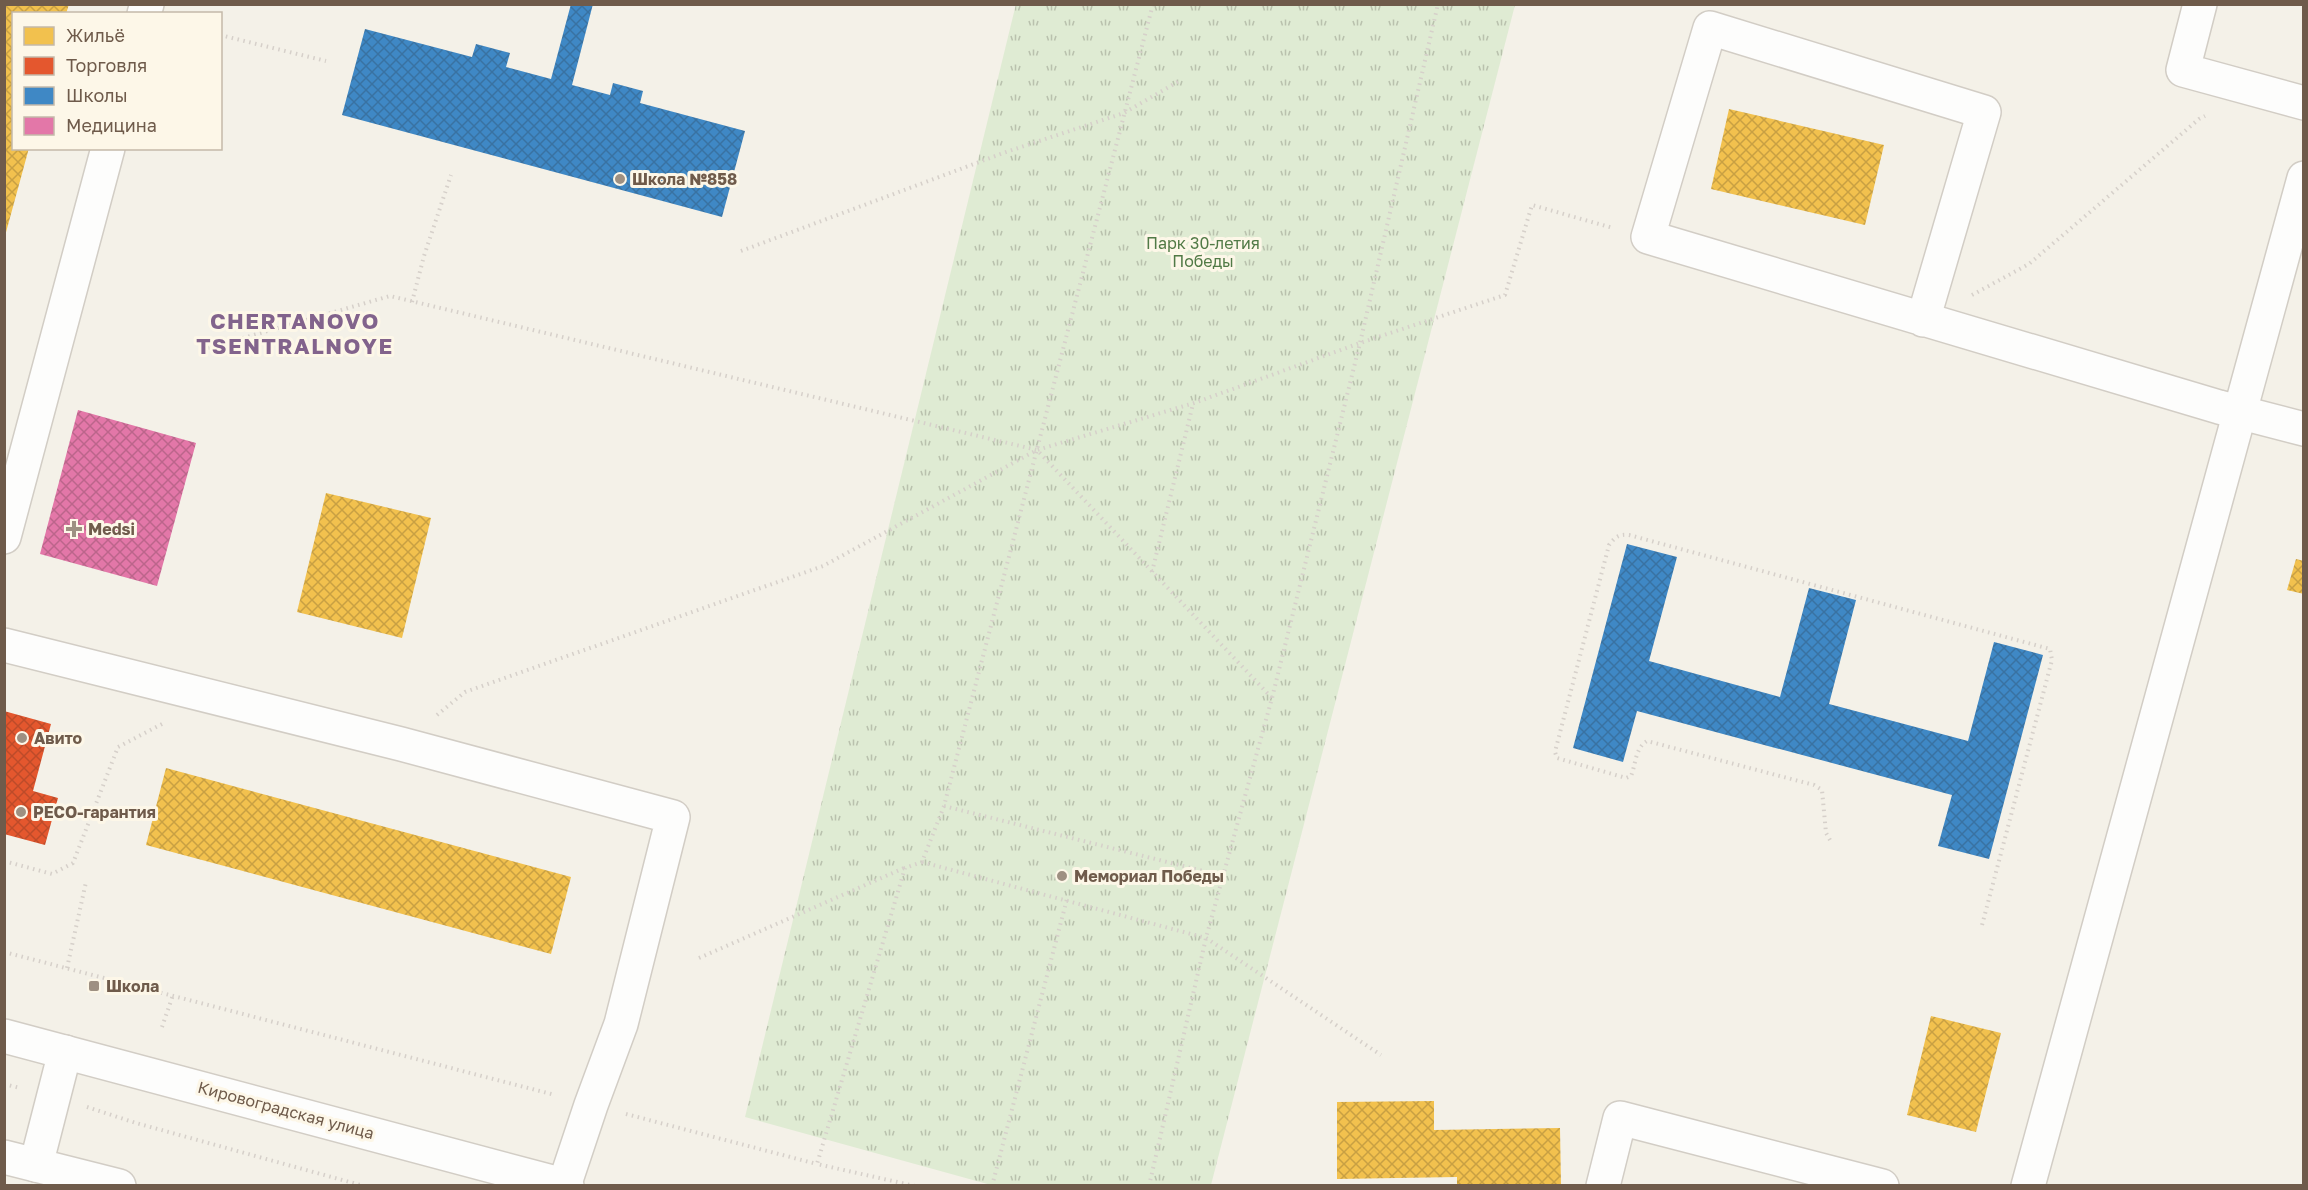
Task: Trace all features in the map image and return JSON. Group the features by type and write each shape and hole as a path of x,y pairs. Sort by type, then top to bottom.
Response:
{"street":[{"path":"2200,4 2183,70 2304,103"},
{"path":"1923,320 1984,112 1710,28 1648,237 1923,320 2240,413 2304,429"},
{"path":"4,537 107,150"},
{"path":"2028,1185 2304,178"},
{"path":"4,645 401,744 673,817 621,1024 565,1185"},
{"name":"Кировоградская улица","path":"4,1036 565,1185"},
{"path":"36,1165 65,1052"},
{"path":"1603,1185 1620,1118 1882,1185"},
{"path":"4,1157 119,1185"}],"path":[{"path":"922,862 944,806 1153,4"},
{"path":"1149,1185 1206,938 1272,698 1360,343 1438,4"},
{"path":"222,35 326,61"},
{"path":"741,251 1006,152 1124,113 1181,80"},
{"path":"1923,320 2029,264 2199,119 2210,114"},
{"path":"412,302 424,256 451,175"},
{"path":"401,744 465,692 823,566 1037,450 1194,403 1360,343 1505,295 1532,205 1648,237"},
{"path":"208,348 390,296 1037,450 1272,698"},
{"path":"1152,572 1194,403"},
{"path":"1830,840 1826,833 1822,790 1814,785 1647,741 1640,746 1631,776 1626,777 1557,758 1555,752 1609,545 1614,537 1621,534 1629,535 2050,649 2052,660 1981,929"},
{"path":"4,861 52,874 73,863 118,747 214,697"},
{"path":"944,806 1223,876"},
{"path":"699,958 922,862 1206,938 1382,1055"},
{"path":"817,1164 905,868"},
{"path":"67,968 86,882"},
{"path":"992,1185 1067,899"},
{"path":"4,952 817,1164 915,1185"},
{"path":"162,1027 173,995"},
{"path":"4,1084 53,1096 136,1123 364,1185"}],"green space":[{"name":"Парк 30-летия Победы","path":"1016,4 1515,5 1211,1185 991,1185 745,1117"}],"building: Жильё":[{"path":"4,4 69,4 67,12 12,12 12,150 28,150 5,236"},
{"path":"1729,109 1884,145 1865,225 1711,189"},
{"path":"326,493 431,518 402,638 297,612"},
{"path":"2296,559 2304,561 2304,594 2287,590"},
{"path":"166,768 571,877 551,954 146,845"},
{"path":"1931,1016 2001,1033 1976,1132 1907,1115"},
{"path":"1434,1101 1434,1130 1560,1128 1561,1186 1457,1186 1457,1177 1337,1179 1337,1102"}],"building: Торговля":[{"path":"4,711 51,724 33,791 58,798 45,845 4,834"}],"building: Школы":[{"path":"571,4 593,4 572,85 610,95 613,83 643,91 640,103 745,131 722,217 342,115 365,29 472,57 476,44 510,53 506,67 551,79"},
{"path":"1627,544 1677,557 1649,661 1780,697 1809,588 1856,600 1829,704 1968,741 1994,642 2043,655 1989,859 1938,846 1952,795 1637,711 1623,762 1573,748"}],"building: Медицина":[{"path":"78,410 196,443 157,586 40,554"}],"place":[{"name":"Школа №858","path":"620,179"},
{"name":"Medsi","path":"74,529"},
{"name":"Авито","path":"22,738"},
{"name":"РЕСО-гарантия","path":"21,812"},
{"name":"Мемориал Победы","path":"1062,876"},
{"name":"Школа","path":"94,986"}],"district":[{"name":"CHERTANOVO TSENTRALNOYE","path":"295,332"}]}
